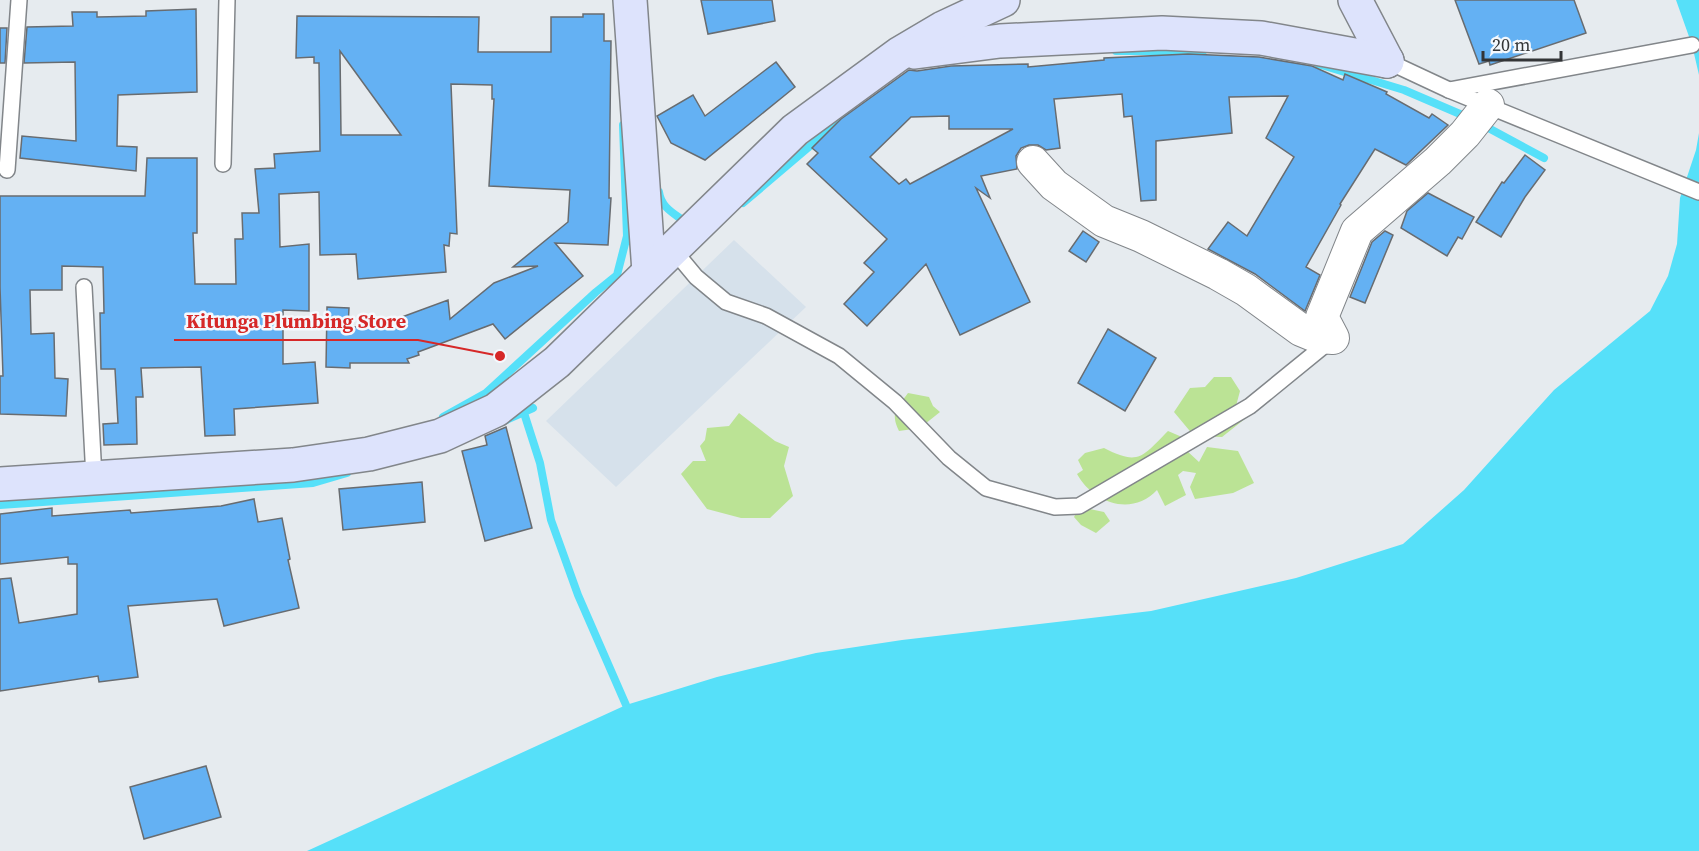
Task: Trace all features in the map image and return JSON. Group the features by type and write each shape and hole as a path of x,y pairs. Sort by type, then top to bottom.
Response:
{"main road":[{"path":"630,0 649,272"},
{"path":"0,484 293,465 369,454 440,436 496,410 557,362 795,130 899,54 943,28 1003,0"},
{"path":"1354,0 1387,61"},
{"path":"899,54 1000,41 1162,33 1261,38 1387,61"}],"street":[{"path":"1334,338 1322,317 1357,231 1438,161 1465,134 1488,105"},
{"path":"1033,162 1054,185 1104,221 1142,236 1218,274 1246,290 1302,330 1318,337 1334,338"}],"lane":[{"path":"8,170 18,0"},
{"path":"223,164 227,0"},
{"path":"1449,90 1692,45"},
{"path":"1387,61 1449,90 1699,192"},
{"path":"676,253 696,277 726,302 766,316 839,356 895,402 949,458 986,488 1055,507 1079,506 1250,406 1334,338"},
{"path":"84,287 94,478"}],"shaded area":[{"path":"734,240 806,307 616,487 546,421"}],"green space":[{"path":"1214,377 1231,377 1240,391 1236,406 1246,418 1222,437 1194,436 1174,412 1190,388 1205,387"},
{"path":"908,393 929,397 933,406 940,412 920,428 899,431 895,419 896,410"},
{"path":"739,413 775,441 789,447 784,466 793,496 770,518 741,518 707,509 681,474 693,461 706,461 700,446 705,440 707,428 729,426"},
{"path":"1168,431 1182,437 1186,450 1199,462 1207,447 1238,451 1254,483 1233,493 1195,499 1190,487 1196,473 1183,471 1178,475 1186,495 1165,506 1157,490 1136,503 1125,504 1114,503 1093,493 1077,474 1083,470 1078,460 1085,453 1104,448 1125,457 1139,456 1146,453"},
{"path":"1080,507 1104,512 1110,521 1096,533 1081,525 1074,517"}],"water":[{"path":"1676,0 1699,0 1699,75 1692,45"},
{"path":"1699,133 1699,851 307,851 626,705 717,677 816,653 902,640 1151,611 1296,578 1403,544 1464,490 1554,390 1650,311 1668,276 1677,244 1680,198 1696,150"}],"building":[{"path":"701,0 772,0 775,21 708,34"},
{"path":"1455,0 1574,0 1586,33 1490,65 1489,61 1479,64"},
{"path":"196,9 197,92 118,95 117,146 137,147 136,171 20,158 22,136 76,141 75,62 24,63 27,27 73,26 72,12 97,12 97,17 146,16 146,11"},
{"path":"583,14 604,14 604,41 611,41 609,198 611,198 608,245 555,243 583,276 505,339 493,324 418,352 419,355 407,359 409,363 350,363 350,368 326,367 327,307 349,308 348,327 406,327 402,317 448,300 450,319 494,283 538,266 513,267 568,222 570,190 489,186 494,99 492,99 492,85 451,84 457,234 450,233 449,246 444,245 446,272 358,279 356,254 320,255 319,192 279,194 280,247 309,244 309,311 283,310 283,364 315,362 318,403 234,409 235,435 205,436 201,367 141,368 143,397 136,397 137,444 104,445 103,424 118,423 115,369 101,369 100,313 104,313 103,267 62,266 62,290 30,290 31,334 54,333 55,378 68,379 66,416 0,414 0,376 3,376 0,196 145,196 147,158 197,158 197,233 193,233 195,284 236,284 235,239 243,239 242,213 259,213 255,169 275,168 274,154 320,151 319,63 314,63 314,57 296,58 297,16 479,17 478,52 551,52 551,17 583,17","holes":["340,51 401,135 341,135"]},
{"path":"0,28 7,28 5,63 0,63"},
{"path":"1188,54 1259,57 1312,66 1343,80 1345,74 1387,92 1386,94 1429,118 1432,114 1448,125 1406,165 1375,149 1340,204 1306,267 1320,275 1305,311 1255,274 1208,249 1228,222 1247,236 1294,157 1266,138 1288,96 1229,97 1232,133 1156,141 1156,200 1141,201 1132,116 1124,117 1122,94 1054,99 1060,148 1046,150 1038,145 1029,145 1021,148 1016,156 1017,169 981,176 990,198 976,188 1030,302 960,335 926,264 867,326 844,304 874,272 864,263 887,239 807,164 818,153 812,148 841,119 909,70 951,66 1028,64 1028,67 1104,60 1104,58","holes":["949,116 949,129 1013,129 910,184 906,179 899,184 870,157 911,117"]},
{"path":"776,62 795,87 705,160 671,143 657,116 693,95 705,116"},
{"path":"1525,155 1545,170 1525,197 1501,237 1476,222 1502,182 1504,183"},
{"path":"1428,193 1474,217 1462,239 1458,237 1447,256 1401,228 1407,211"},
{"path":"1083,231 1099,242 1086,262 1069,251"},
{"path":"1385,231 1393,235 1365,303 1350,297 1372,242"},
{"path":"1108,329 1156,358 1125,411 1078,383"},
{"path":"506,427 532,528 485,541 462,451 487,445 485,436"},
{"path":"422,482 425,522 343,530 339,489"},
{"path":"254,499 258,522 282,518 290,559 288,560 299,608 224,626 217,599 128,606 138,677 99,682 98,676 0,691 0,579 11,578 19,623 77,614 77,564 68,564 68,557 0,564 0,514 52,508 52,516 130,510 131,513 221,506"},
{"path":"206,766 221,817 144,839 130,787"}],"waterway":[{"path":"1116,51 1203,51"},
{"path":"1318,64 1404,90 1467,117"},
{"path":"743,203 830,129 848,109"},
{"path":"1481,124 1544,158"},
{"path":"443,417 486,393 617,275 627,236 623,125"},
{"path":"659,192 665,206 684,221"},
{"path":"504,421 533,408"},
{"path":"524,413 540,463 551,520 578,595 626,705"},
{"path":"0,505 313,483 347,473"}],"place":[{"name":"Kitunga Plumbing Store","path":"500,356"}]}
